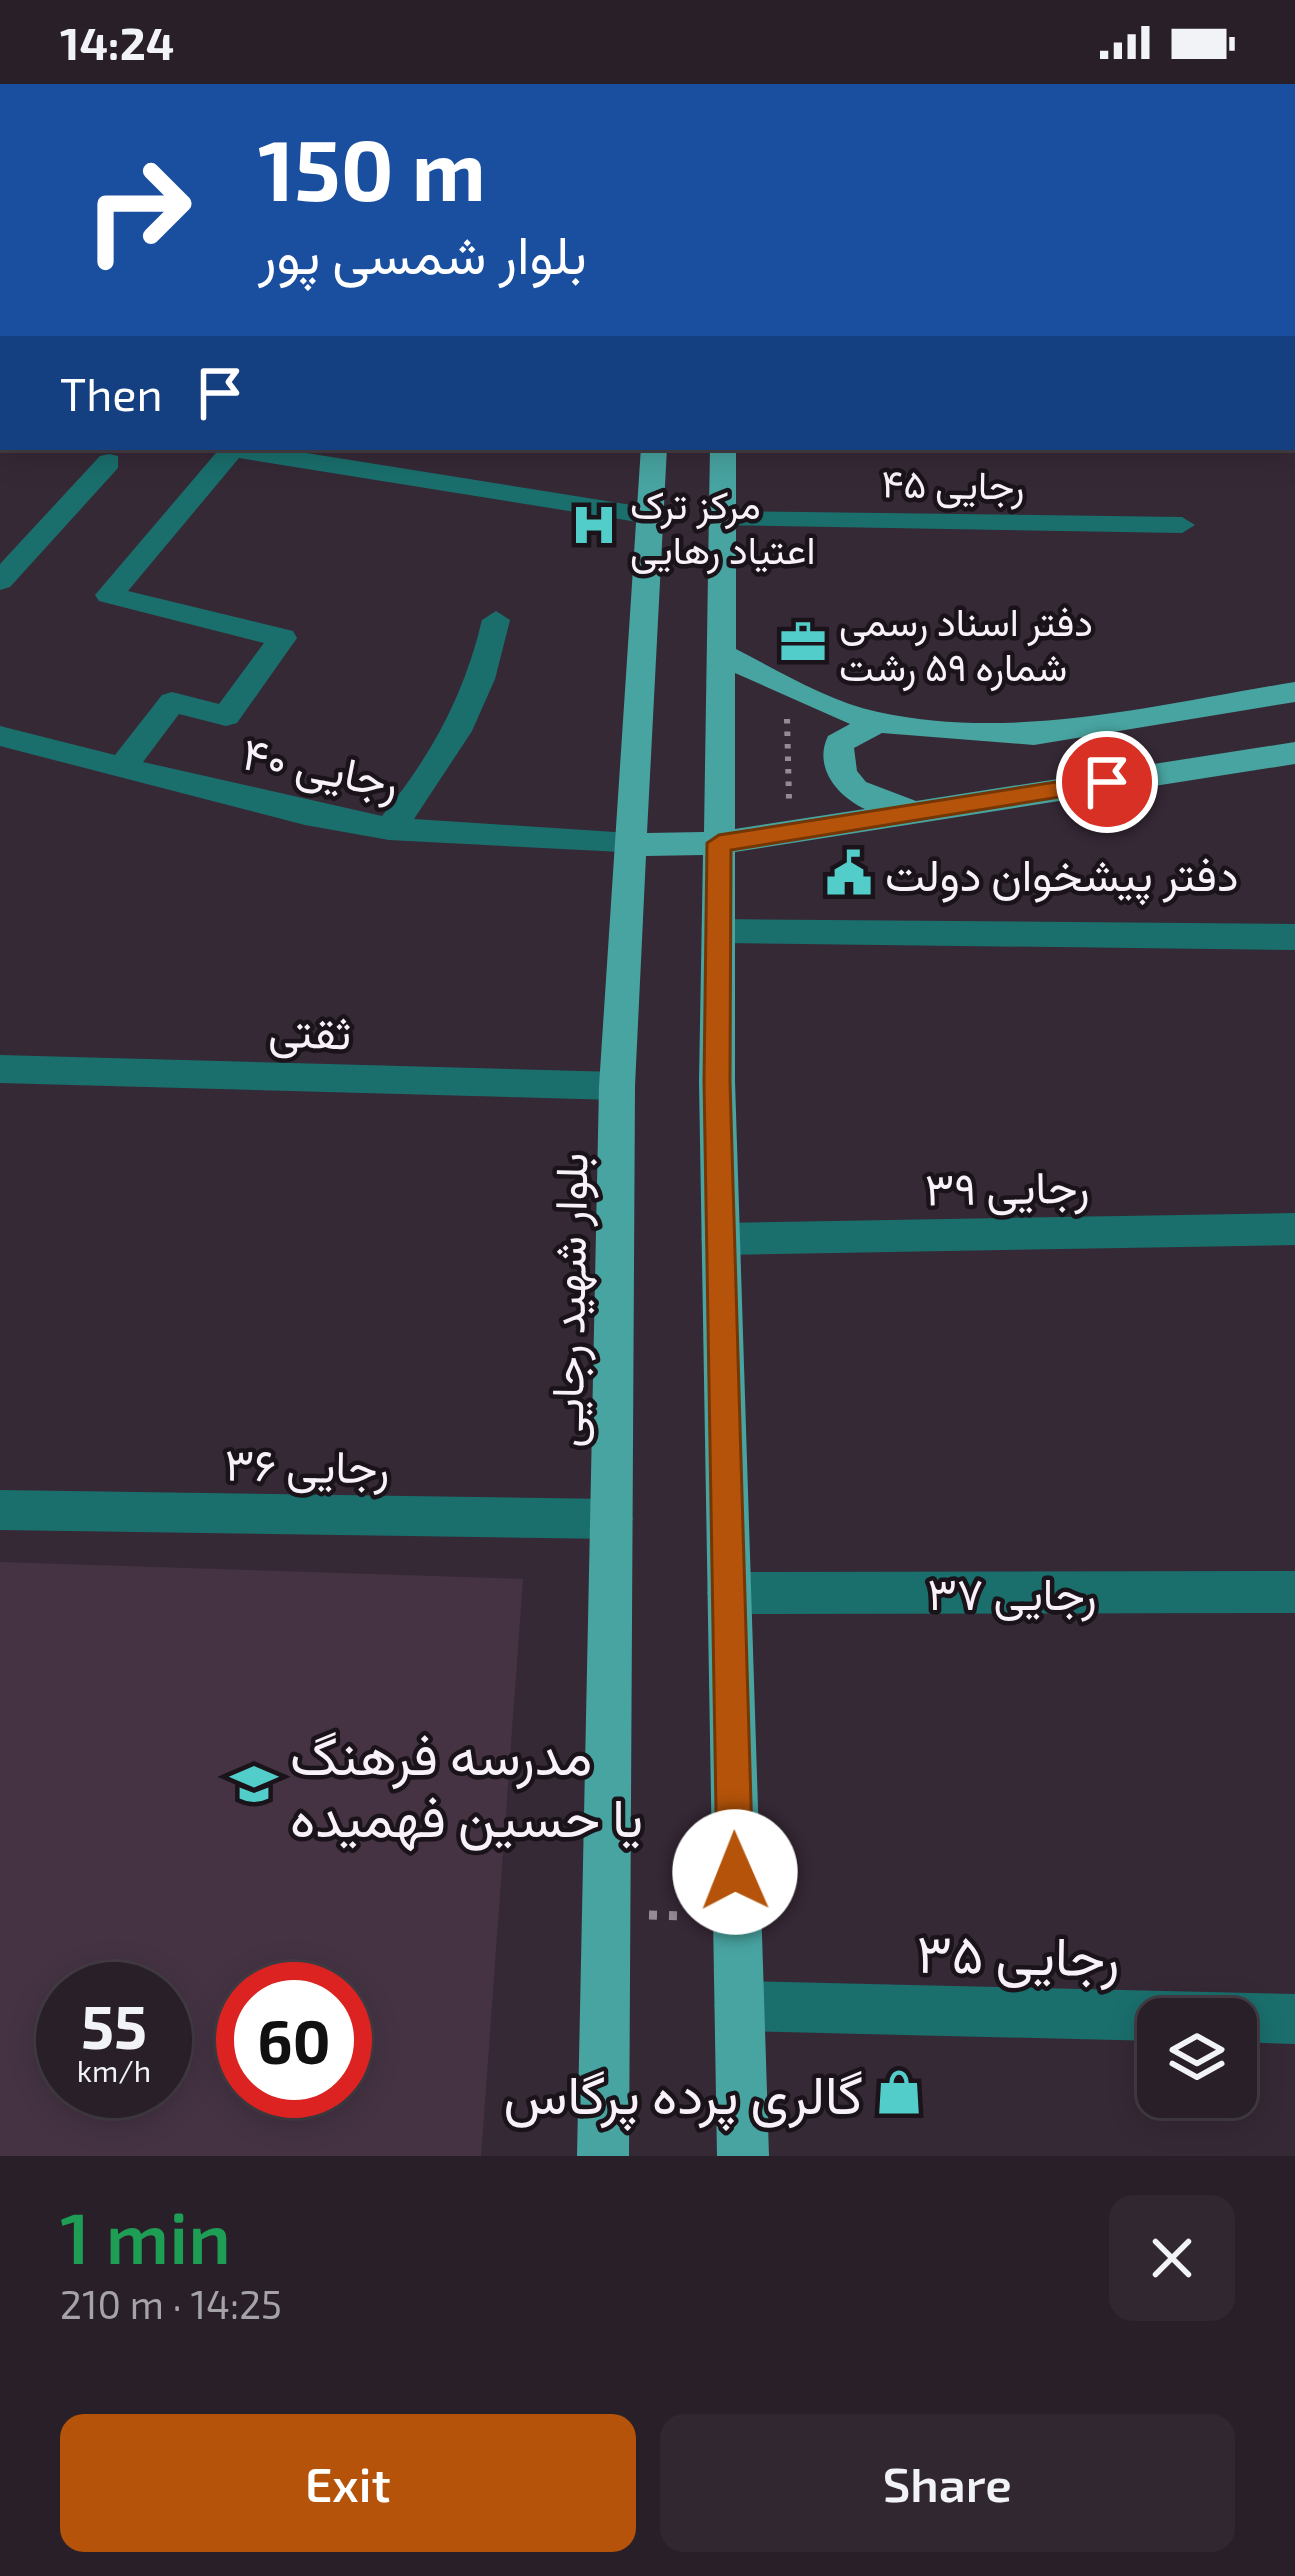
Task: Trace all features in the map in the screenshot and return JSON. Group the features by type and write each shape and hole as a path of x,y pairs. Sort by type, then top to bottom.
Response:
{"main road":[{"name":"بلوار شهید رجایی","path":"603,2156 617,1086 654,450"},
{"path":"723,450 720,1239 743,2156"},
{"path":"721,654 877,722 1034,735 1295,692"},
{"path":"877,722 839,743 836,761 842,774 848,786 877,803 919,812"},
{"path":"630,845 719,843 1295,753"}],"street":[{"path":"122,767 172,702 226,716 283,638 109,595 232,450"},
{"path":"273,451 650,516"},
{"path":"0,581 109,461"},
{"name":"رجایی ۴۵","path":"723,519 1182,525"},
{"path":"389,829 433,776 466,723 486,670 496,620"},
{"name":"رجایی ۴۰","path":"0,736 389,829 630,845"},
{"path":"718,931 1295,937"},
{"name":"ثقتی","path":"0,1069 617,1086"},
{"name":"رجایی ۳۹","path":"720,1239 1295,1229"},
{"name":"رجایی ۳۶","path":"0,1510 612,1519"},
{"name":"رجایی ۳۷","path":"729,1593 1295,1592"},
{"name":"رجایی ۳۵","path":"739,2006 1295,2019"}],"path":[{"path":"786,686 790,832"},
{"path":"606,1913 736,1918"}],"shaded area":[{"name":"مدرسه فرهنگ یا حسین فهمیده","path":"0,1562 523,1579 481,2156 0,2156"}],"place":[{"name":"مرکز ترک اعتیاد رهایی","path":"594,525"},
{"name":"دفتر اسناد رسمی شماره ۵۹ رشت","path":"803,642"},
{"name":"دفتر پیشخوان دولت","path":"849,873"},
{"name":"مدرسه فرهنگ یا حسین فهمیده","path":"254,1784"},
{"name":"گالری پرده پرگاس","path":"899,2092"}],"route":[{"path":"735,1872 717,1081 719,843 1107,782"}]}
